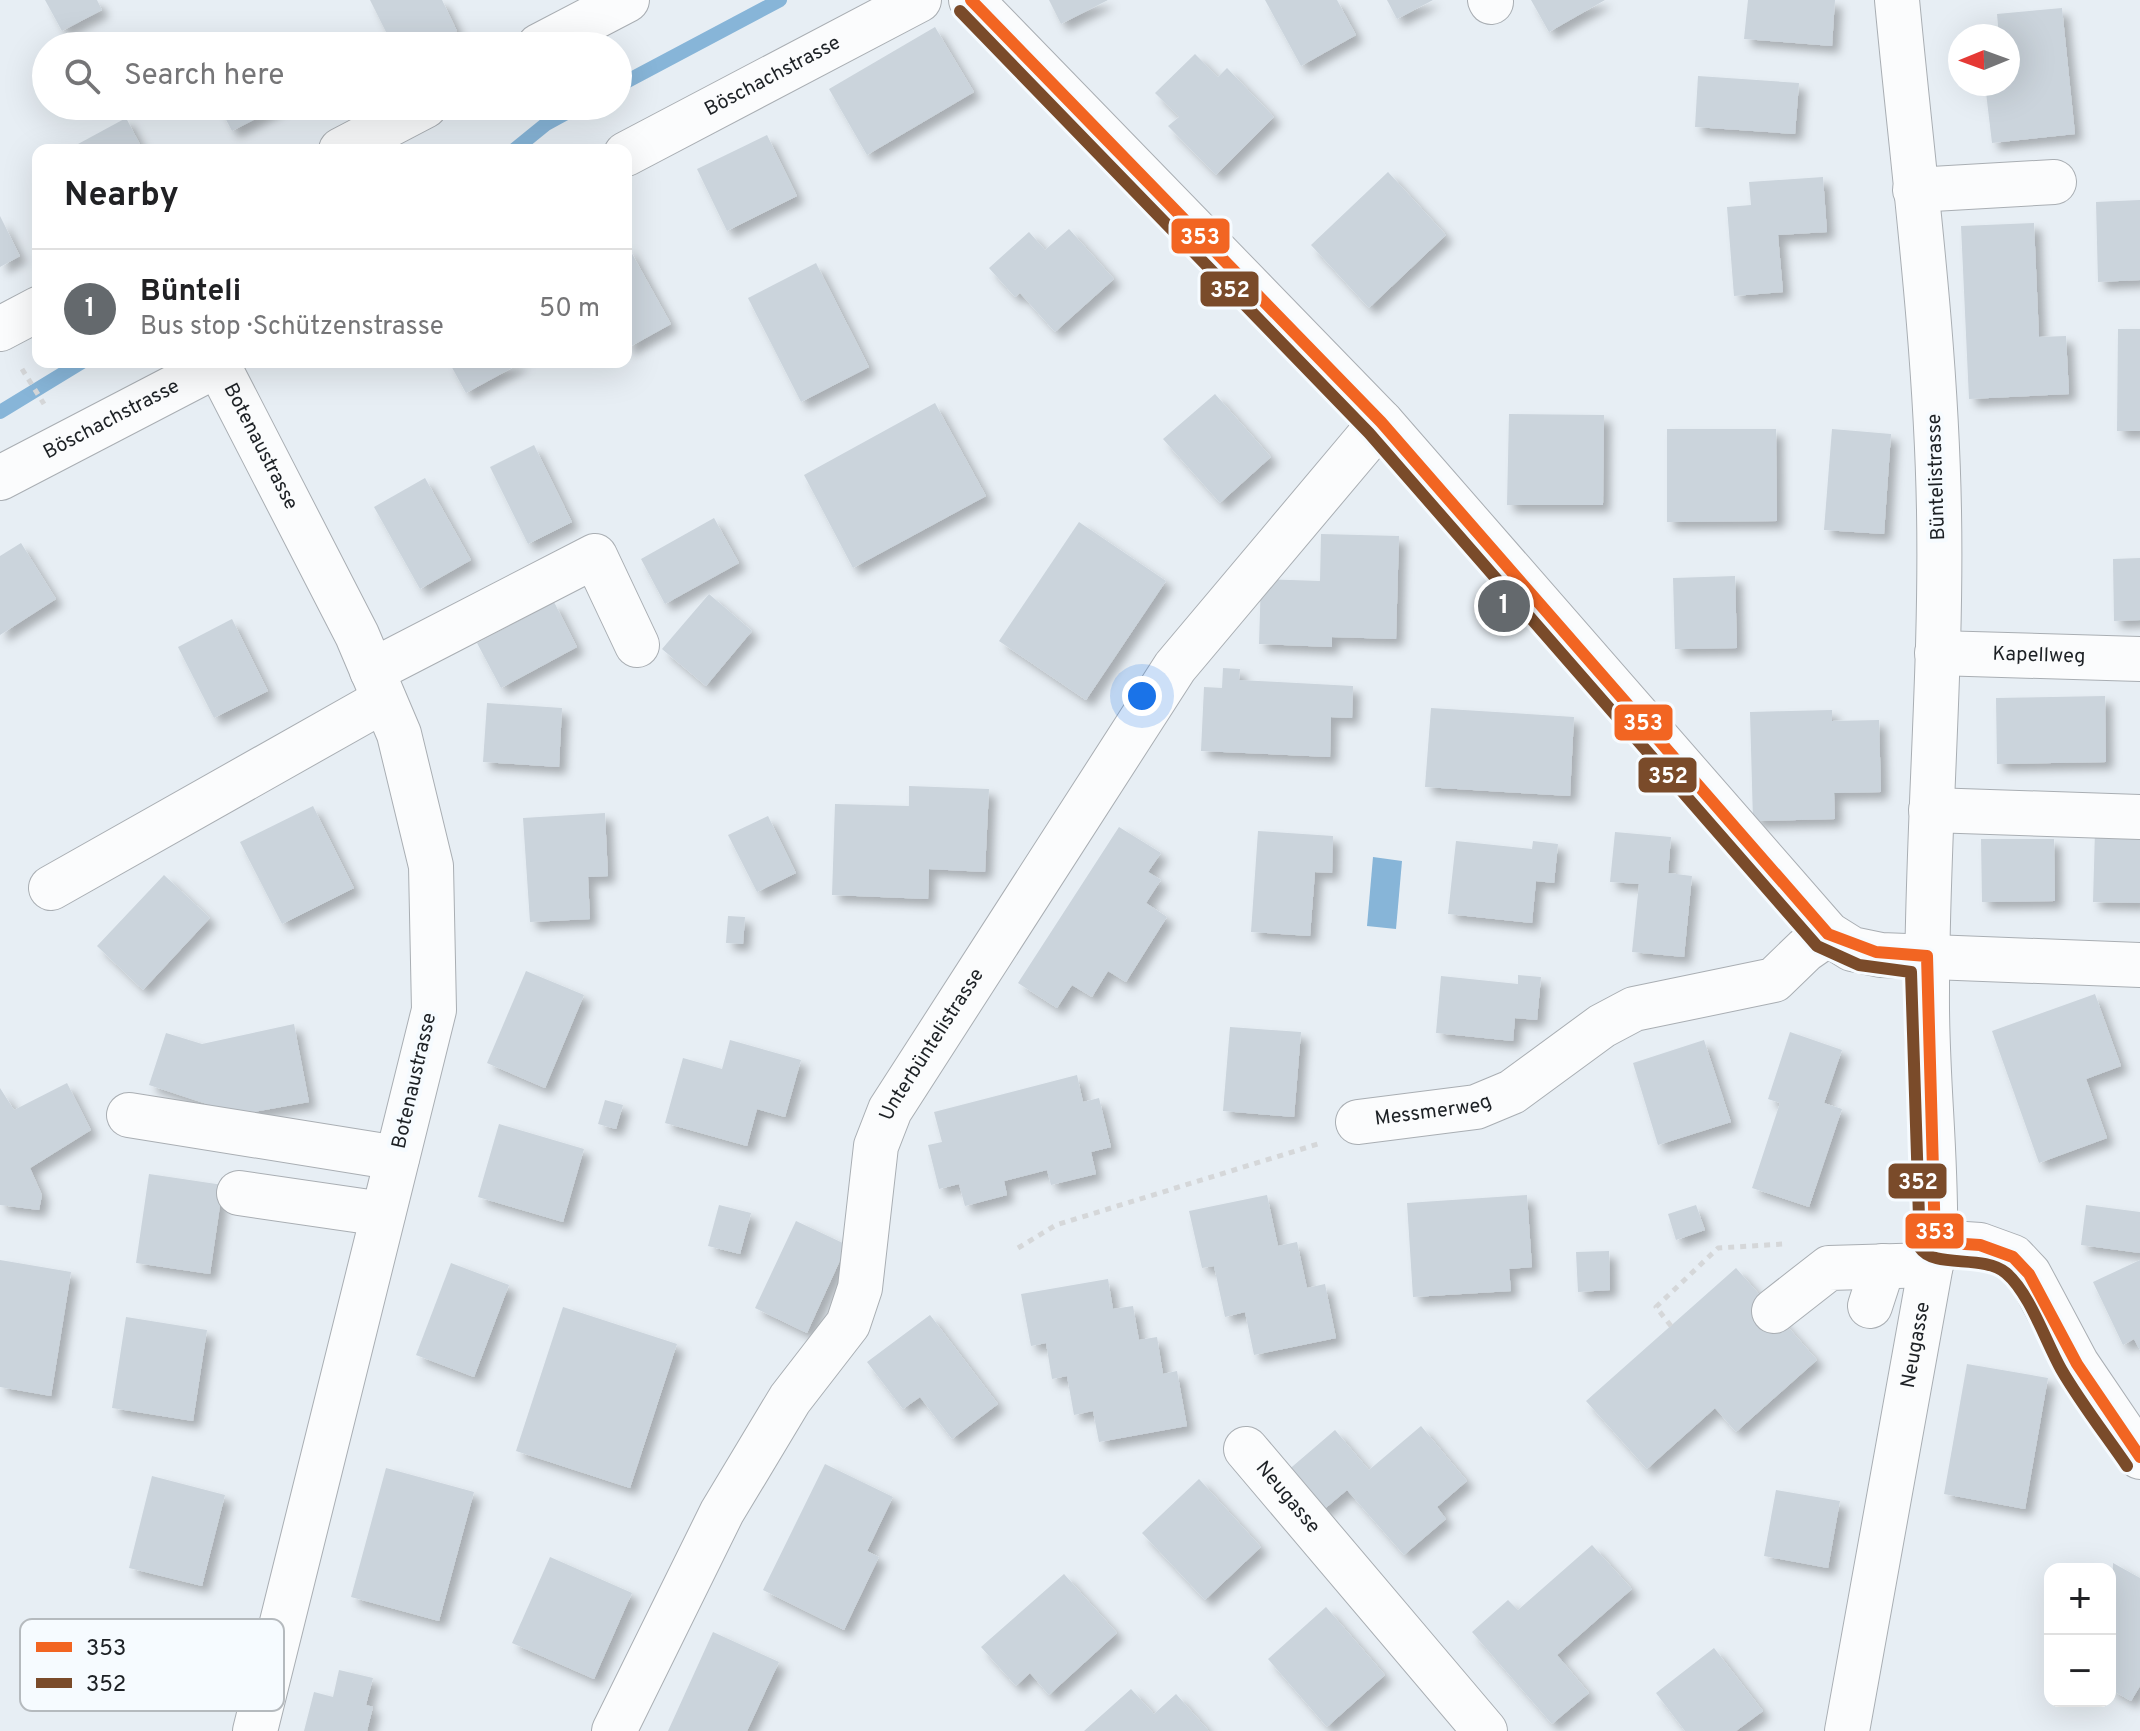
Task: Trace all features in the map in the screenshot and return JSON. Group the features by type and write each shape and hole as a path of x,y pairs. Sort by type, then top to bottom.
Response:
{"street":[{"path":"566,32 627,0"},
{"name":"Böschachstrasse","path":"632,151 919,0"},
{"path":"971,0 1381,422 1828,934 1852,949 1881,955 2140,965"},
{"name":"Büntelistrasse","path":"1897,0 1934,392 1939,509 1927,956"},
{"path":"352,144 398,120"},
{"path":"1915,190 2054,182"},
{"path":"0,329 32,312"},
{"name":"Böschachstrasse","path":"0,478 210,368"},
{"name":"Botenaustrasse","path":"222,368 399,734 431,866 434,1010 283,1619"},
{"name":"Unterbüntelistrasse","path":"614,1731 722,1512 790,1399 848,1324 860,1288 876,1146 890,1110 1175,667 1381,422"},
{"path":"51,888 378,685 595,556 637,645"},
{"name":"Kapellweg","path":"1937,653 2140,659"},
{"path":"1931,810 2140,817"},
{"name":"Messmerweg","path":"1358,1122 1476,1107 1512,1092 1602,1026 1634,1009 1774,980 1805,950 1828,934"},
{"name":"Neugasse","path":"1847,1731 1933,1254 1937,1167 1927,1039 1927,956"},
{"path":"129,1115 397,1158"},
{"path":"239,1193 383,1214"},
{"path":"1774,1311 1829,1268 1876,1286 1933,1254 1980,1245 2013,1257 2029,1274 2077,1364 2140,1457"},
{"name":"Neugasse","path":"1246,1449 1485,1731"},
{"name":"Botenaustrasse","path":"255,1731 260,1711"}],"path":[{"path":"21,368 46,407"},
{"name":"Messmerweg","path":"1018,1248 1056,1225 1353,1133 1358,1122"}],"water":[{"path":"1373,857 1402,861 1396,929 1367,926"}],"building":[{"path":"45,0 97,0 102,10 62,31"},
{"path":"370,0 442,0 457,31 455,32 386,32"},
{"path":"1049,0 1108,0 1061,24"},
{"path":"1265,0 1337,0 1356,35 1301,66"},
{"path":"1387,0 1433,0 1397,19"},
{"path":"1531,0 1605,0 1549,32"},
{"path":"1748,0 1835,0 1832,46 1744,39"},
{"path":"2062,8 2075,134 1992,143 1986,96 2020,96 2020,24 1998,24 1997,14"},
{"path":"935,27 974,92 867,155 829,89"},
{"path":"1195,54 1218,77 1227,68 1274,117 1216,175 1168,126 1179,117 1155,93"},
{"path":"1698,76 1799,83 1795,134 1695,127"},
{"path":"127,120 140,144 78,144"},
{"path":"226,120 253,120 232,131"},
{"path":"767,135 797,196 727,231 697,169"},
{"path":"1388,172 1446,235 1369,308 1311,245"},
{"path":"1823,177 1827,232 1778,235 1783,292 1734,296 1727,207 1751,205 1749,182"},
{"path":"2140,200 2140,280 2098,282 2096,202"},
{"path":"0,216 20,256 0,267"},
{"path":"2034,223 2039,337 2066,336 2069,394 1969,399 1961,226"},
{"path":"1069,229 1114,279 1055,332 1020,293 1015,297 989,268 1029,232 1045,250"},
{"path":"632,254 671,324 632,346"},
{"path":"816,263 869,367 801,402 748,298"},
{"path":"2118,329 2140,329 2140,431 2117,431"},
{"path":"452,368 512,368 466,393"},
{"path":"1215,394 1271,457 1220,503 1163,439"},
{"path":"935,403 986,496 853,568 804,475"},
{"path":"1509,414 1604,415 1603,505 1507,505"},
{"path":"1667,429 1776,429 1777,521 1667,522"},
{"path":"1832,429 1891,434 1884,534 1824,530"},
{"path":"534,445 572,522 528,544 490,467"},
{"path":"425,478 471,560 420,589 374,507"},
{"path":"714,518 739,563 665,604 641,559"},
{"path":"1079,522 1166,581 1086,700 999,641"},
{"path":"1321,534 1399,536 1396,639 1332,637 1332,647 1259,644 1261,579 1320,581"},
{"path":"21,543 56,599 0,635 0,556"},
{"path":"2140,558 2140,620 2114,621 2113,559"},
{"path":"1735,576 1737,648 1675,649 1673,578"},
{"path":"709,594 752,631 706,686 662,649"},
{"path":"554,602 577,647 501,688 477,643"},
{"path":"232,619 268,691 214,718 178,647"},
{"path":"1223,668 1240,669 1239,680 1353,686 1352,718 1331,717 1330,757 1201,751 1204,687 1222,688"},
{"path":"2105,696 2106,762 1997,764 1996,698"},
{"path":"487,703 562,708 559,767 483,762"},
{"path":"1431,708 1574,717 1570,796 1425,787"},
{"path":"1832,710 1832,721 1879,720 1881,792 1834,793 1835,819 1753,821 1750,712"},
{"path":"909,786 989,789 985,872 929,869 928,899 832,895 835,804 909,806"},
{"path":"313,806 354,888 282,924 240,842"},
{"path":"605,813 608,876 588,877 590,919 530,922 523,818"},
{"path":"768,816 796,873 757,892 728,835"},
{"path":"1119,827 1161,853 1148,872 1161,880 1146,903 1167,917 1126,982 1108,971 1092,997 1072,985 1057,1008 1018,983"},
{"path":"2095,830 2140,830 2140,903 2093,902"},
{"path":"1258,831 1333,836 1332,873 1315,872 1310,936 1251,932"},
{"path":"1615,832 1671,837 1668,873 1692,876 1684,957 1632,952 1639,884 1610,882"},
{"path":"1981,839 2054,839 2055,901 1982,902"},
{"path":"1456,841 1532,849 1533,841 1558,844 1554,883 1536,881 1532,923 1448,914"},
{"path":"164,875 210,918 143,990 97,946"},
{"path":"728,916 745,917 743,944 726,943"},
{"path":"526,971 584,995 545,1088 487,1063"},
{"path":"1518,975 1541,977 1537,1020 1515,1018 1513,1041 1436,1033 1441,976 1518,984"},
{"path":"2095,994 2121,1066 2086,1079 2107,1138 2039,1163 1992,1031"},
{"path":"294,1024 309,1102 215,1119 213,1106 149,1085 166,1033 202,1044"},
{"path":"1230,1027 1301,1032 1294,1117 1223,1111"},
{"path":"1790,1032 1842,1050 1824,1103 1842,1109 1809,1207 1752,1188 1780,1103 1768,1099"},
{"path":"730,1040 801,1060 785,1117 757,1109 747,1146 665,1123 683,1058 722,1069"},
{"path":"1704,1040 1731,1122 1658,1145 1633,1063"},
{"path":"1077,1075 1083,1102 1099,1098 1111,1147 1091,1152 1096,1174 1051,1185 1047,1170 1004,1181 1007,1195 965,1206 959,1184 939,1189 928,1145 942,1142 934,1112"},
{"path":"67,1083 91,1130 30,1168 42,1195 39,1210 0,1205 0,1088 14,1110"},
{"path":"605,1100 623,1105 616,1129 598,1124"},
{"path":"499,1124 584,1149 563,1222 478,1197"},
{"path":"149,1174 223,1185 210,1274 136,1263"},
{"path":"1267,1195 1278,1246 1297,1242 1307,1288 1325,1284 1336,1338 1254,1355 1245,1312 1225,1317 1214,1266 1202,1268 1189,1211"},
{"path":"1527,1195 1532,1267 1509,1269 1511,1291 1413,1297 1407,1203"},
{"path":"719,1205 751,1213 740,1254 708,1246"},
{"path":"1696,1205 1705,1230 1676,1240 1668,1214"},
{"path":"2086,1205 2140,1212 2140,1253 2081,1245"},
{"path":"796,1221 847,1245 807,1333 755,1308"},
{"path":"1609,1251 1610,1290 1578,1292 1576,1252"},
{"path":"0,1260 71,1272 51,1396 0,1387"},
{"path":"2140,1260 2140,1350 2134,1339 2123,1345 2093,1282"},
{"path":"451,1263 509,1285 474,1377 416,1355"},
{"path":"1736,1268 1817,1360 1736,1432 1715,1408 1647,1469 1586,1401"},
{"path":"1108,1279 1113,1309 1133,1306 1139,1340 1157,1337 1163,1374 1177,1371 1187,1426 1099,1442 1093,1411 1074,1415 1067,1376 1052,1379 1046,1343 1031,1346 1021,1294"},
{"path":"563,1307 677,1344 630,1488 516,1451"},
{"path":"930,1315 998,1404 952,1439 920,1397 903,1409 867,1362"},
{"path":"126,1317 207,1330 193,1421 112,1408"},
{"path":"1967,1364 2048,1378 2025,1509 1944,1494"},
{"path":"1421,1426 1467,1481 1437,1507 1446,1519 1404,1555 1347,1490 1321,1512 1286,1472 1335,1430 1369,1470"},
{"path":"825,1464 893,1497 867,1551 879,1557 844,1630 763,1590"},
{"path":"386,1468 474,1492 439,1621 351,1597"},
{"path":"152,1476 225,1495 202,1586 129,1568"},
{"path":"1199,1479 1261,1547 1205,1600 1142,1533"},
{"path":"1776,1490 1840,1501 1828,1568 1764,1556"},
{"path":"1592,1545 1632,1589 1557,1655 1589,1693 1552,1724 1472,1632 1508,1600 1518,1610"},
{"path":"550,1557 632,1593 594,1679 512,1643"},
{"path":"2116,1565 2140,1578 2140,1686 2131,1701 2116,1692"},
{"path":"1064,1574 1117,1633 1049,1695 1030,1673 1016,1686 981,1647"},
{"path":"1326,1607 1385,1675 1327,1727 1268,1659"},
{"path":"713,1632 779,1662 747,1731 668,1731"},
{"path":"1714,1648 1763,1711 1736,1731 1685,1731 1656,1693"},
{"path":"339,1670 373,1678 366,1705 373,1707 367,1731 304,1731 314,1692 333,1697"},
{"path":"1131,1689 1154,1714 1176,1694 1209,1731 1084,1731"}],"waterway":[{"path":"632,79 780,0"},
{"path":"521,144 553,120"},
{"path":"0,412 72,368"}],"transit line":[{"name":"353","path":"971,0 1381,422 1828,934 1876,952 1927,956 1935,1242 1980,1245 2013,1257 2029,1274 2077,1364 2140,1457"},
{"name":"352","path":"960,11 1369,433 1817,946 1859,965 1911,972 1920,1248 1936,1258 1996,1267 2014,1281 2030,1305 2068,1381 2127,1466"}],"place":[{"name":"Bünteli","path":"1504,606"}]}
